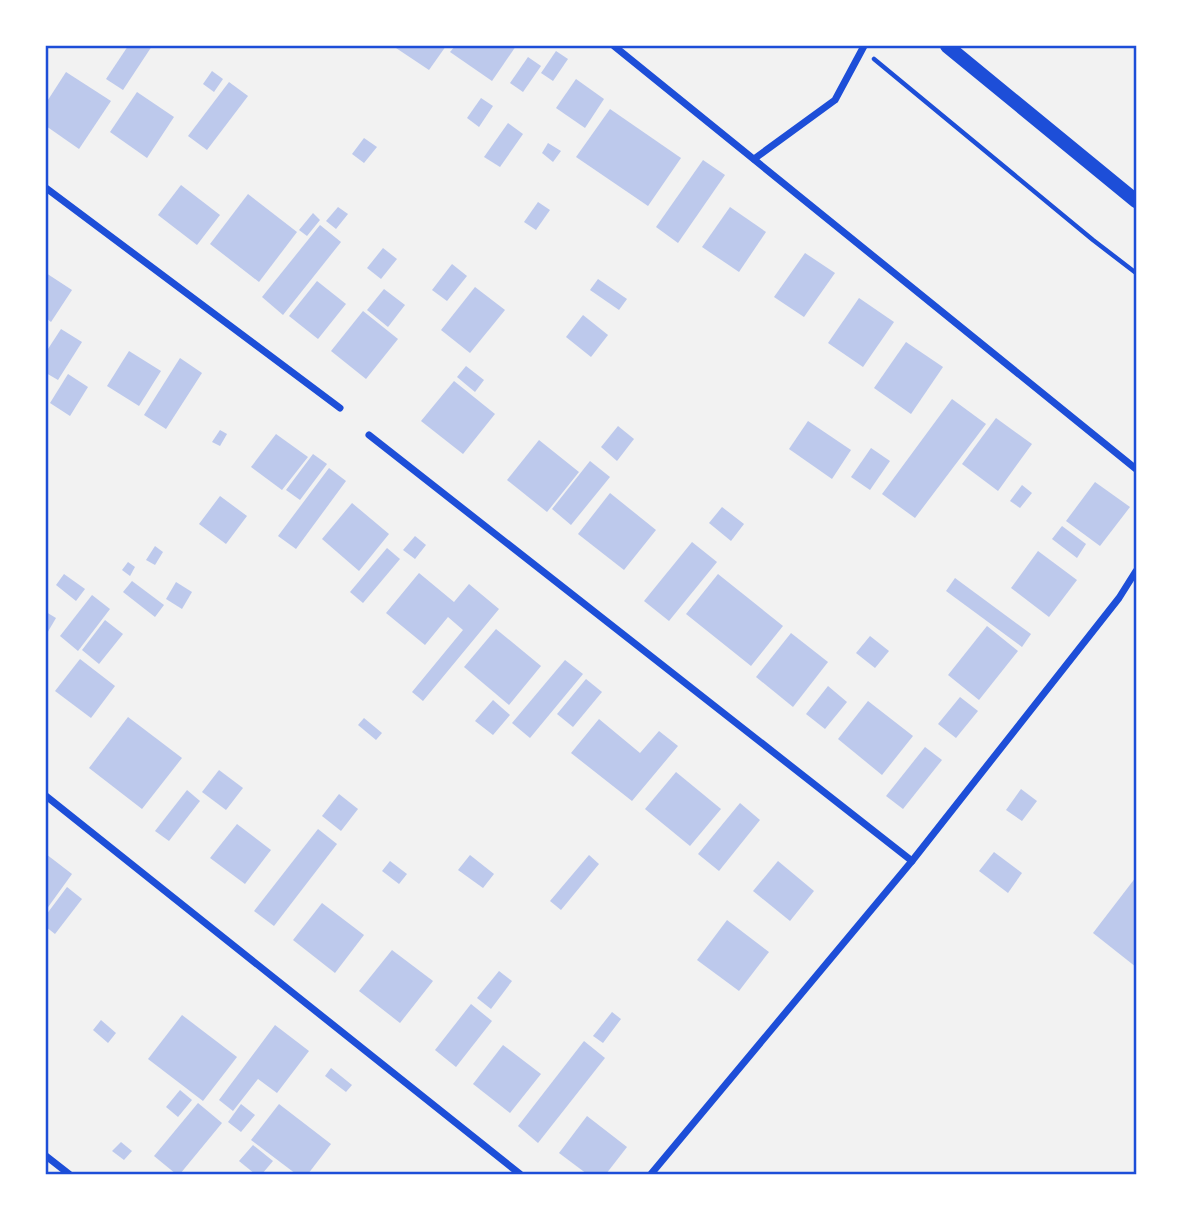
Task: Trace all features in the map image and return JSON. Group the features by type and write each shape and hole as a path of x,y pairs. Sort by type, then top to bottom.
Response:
{"main road":[{"path":"947,46 1136,201"}],"street":[{"path":"614,46 1136,469"},
{"path":"754,159 835,100 863,48"},
{"path":"46,188 340,408"},
{"path":"369,435 912,861"},
{"path":"651,1174 912,861 1119,598 1136,571"},
{"path":"46,796 520,1174"},
{"path":"46,1156 69,1174"}],"path":[{"path":"863,48 1136,273"}],"building":[{"path":"128,46 152,46 123,90 106,79"},
{"path":"446,46 429,70 396,48"},
{"path":"455,46 516,46 492,81 450,52"},
{"path":"556,51 568,59 553,81 541,73"},
{"path":"528,57 541,66 523,92 510,83"},
{"path":"212,71 223,79 214,92 203,84"},
{"path":"66,72 111,101 79,149 46,126 46,103"},
{"path":"576,79 604,99 585,128 556,108"},
{"path":"229,82 248,96 207,150 188,136"},
{"path":"137,92 174,117 147,158 110,132"},
{"path":"481,98 493,106 479,127 467,118"},
{"path":"610,109 681,158 648,206 576,157"},
{"path":"508,123 523,134 500,167 484,157"},
{"path":"364,138 377,147 364,163 352,154"},
{"path":"548,143 561,151 553,162 542,153"},
{"path":"703,160 725,175 678,243 656,227"},
{"path":"181,185 220,215 197,245 158,215"},
{"path":"248,194 297,232 259,282 210,244"},
{"path":"538,202 550,210 536,230 524,222"},
{"path":"338,207 348,214 336,229 326,221"},
{"path":"730,207 766,232 739,272 702,247"},
{"path":"313,213 320,220 307,236 299,230"},
{"path":"320,225 341,242 283,315 262,297"},
{"path":"383,248 397,259 381,279 367,268"},
{"path":"805,253 835,273 804,317 774,297"},
{"path":"452,264 467,276 447,301 432,290"},
{"path":"46,273 72,290 51,322 46,318"},
{"path":"598,279 627,299 619,310 590,290"},
{"path":"317,281 346,304 318,339 289,316"},
{"path":"475,287 505,310 470,353 441,330"},
{"path":"384,289 405,305 388,327 367,310"},
{"path":"859,298 894,322 863,367 828,343"},
{"path":"363,311 398,339 366,379 331,351"},
{"path":"583,315 608,335 591,357 566,337"},
{"path":"61,329 82,342 58,380 46,373 46,352"},
{"path":"906,342 943,367 911,414 874,388"},
{"path":"129,351 161,371 139,406 107,386"},
{"path":"180,358 202,373 166,429 144,415"},
{"path":"466,366 484,380 475,392 457,377"},
{"path":"68,374 88,387 70,416 50,403"},
{"path":"454,381 495,414 463,454 421,421"},
{"path":"952,399 986,424 915,518 882,494"},
{"path":"996,418 1032,444 998,491 962,464"},
{"path":"808,421 851,450 832,479 789,449"},
{"path":"618,426 634,439 617,461 601,447"},
{"path":"220,430 227,434 220,446 212,442"},
{"path":"276,434 308,457 282,490 251,467"},
{"path":"539,440 579,472 547,512 507,480"},
{"path":"871,448 890,461 870,490 851,477"},
{"path":"313,454 327,464 300,500 286,490"},
{"path":"590,461 610,477 571,525 552,509"},
{"path":"329,468 346,481 296,549 278,536"},
{"path":"1095,482 1130,507 1100,546 1066,521"},
{"path":"1022,485 1032,493 1020,508 1010,501"},
{"path":"610,493 656,530 624,570 578,534"},
{"path":"220,496 247,516 226,544 199,524"},
{"path":"352,503 389,534 359,571 322,539"},
{"path":"722,507 744,524 731,541 709,523"},
{"path":"1062,526 1086,544 1077,558 1052,539"},
{"path":"415,536 426,545 415,559 403,550"},
{"path":"692,542 717,562 669,621 644,601"},
{"path":"155,546 163,552 155,565 146,560"},
{"path":"387,548 400,559 363,603 350,592"},
{"path":"1038,551 1077,580 1049,617 1011,588"},
{"path":"128,562 135,567 130,576 122,570"},
{"path":"419,573 454,602 469,584 499,609 423,701 412,692 463,630 448,617 425,645 386,613"},
{"path":"64,574 85,589 76,601 56,585"},
{"path":"718,574 783,626 751,666 686,614"},
{"path":"955,578 1031,634 1022,647 946,591"},
{"path":"132,581 164,605 155,617 123,592"},
{"path":"176,582 192,592 182,609 166,599"},
{"path":"92,595 110,609 78,651 60,636"},
{"path":"46,612 56,618 46,635"},
{"path":"105,620 123,634 99,664 82,650"},
{"path":"987,626 1018,651 979,700 948,675"},
{"path":"496,629 541,666 509,705 464,667"},
{"path":"791,633 828,662 793,707 756,677"},
{"path":"870,636 889,651 875,668 856,653"},
{"path":"80,659 115,686 91,718 55,691"},
{"path":"565,660 583,674 530,738 512,723"},
{"path":"586,679 602,692 573,727 557,714"},
{"path":"828,686 847,702 825,729 806,714"},
{"path":"960,697 978,711 956,738 938,724"},
{"path":"493,700 510,715 493,735 475,721"},
{"path":"868,701 913,736 882,775 838,739"},
{"path":"128,717 182,758 142,809 89,768"},
{"path":"364,718 382,733 376,740 358,725"},
{"path":"599,719 640,753 659,731 678,746 632,801 571,753"},
{"path":"925,747 942,760 903,809 886,796"},
{"path":"219,770 243,788 226,810 202,792"},
{"path":"676,772 721,809 690,846 645,809"},
{"path":"1021,789 1037,801 1022,821 1006,810"},
{"path":"187,790 200,801 169,841 155,831"},
{"path":"339,794 358,809 341,831 322,816"},
{"path":"740,803 760,820 719,871 698,854"},
{"path":"237,824 271,850 245,884 210,858"},
{"path":"318,829 337,844 274,926 254,911"},
{"path":"994,852 1022,873 1008,893 979,871"},
{"path":"46,854 72,874 46,910"},
{"path":"470,855 494,874 483,888 458,870"},
{"path":"589,855 599,864 561,910 550,901"},
{"path":"390,861 407,874 399,884 382,871"},
{"path":"778,861 814,891 790,921 753,891"},
{"path":"1136,877 1136,967 1093,933"},
{"path":"67,887 82,899 55,934 46,927 46,915"},
{"path":"322,903 364,935 335,973 293,940"},
{"path":"727,920 769,952 739,991 697,960"},
{"path":"392,950 433,981 400,1023 359,991"},
{"path":"499,971 512,981 491,1009 477,998"},
{"path":"471,1004 492,1021 456,1067 435,1050"},
{"path":"612,1012 621,1019 603,1043 593,1036"},
{"path":"182,1015 237,1057 203,1101 148,1059"},
{"path":"101,1020 116,1033 108,1043 93,1030"},
{"path":"275,1025 309,1051 277,1093 258,1079 233,1111 219,1100"},
{"path":"584,1041 605,1058 538,1143 518,1126"},
{"path":"503,1045 541,1074 510,1113 473,1084"},
{"path":"331,1068 352,1085 346,1092 325,1076"},
{"path":"180,1090 192,1100 178,1117 166,1107"},
{"path":"198,1103 222,1123 180,1174 176,1174 154,1156"},
{"path":"241,1104 255,1115 241,1132 228,1122"},
{"path":"279,1104 331,1144 308,1174 296,1174 251,1140"},
{"path":"587,1116 627,1147 606,1174 587,1174 559,1153"},
{"path":"121,1142 132,1151 124,1160 112,1151"},
{"path":"253,1145 273,1161 262,1174 255,1174 239,1161"}]}
